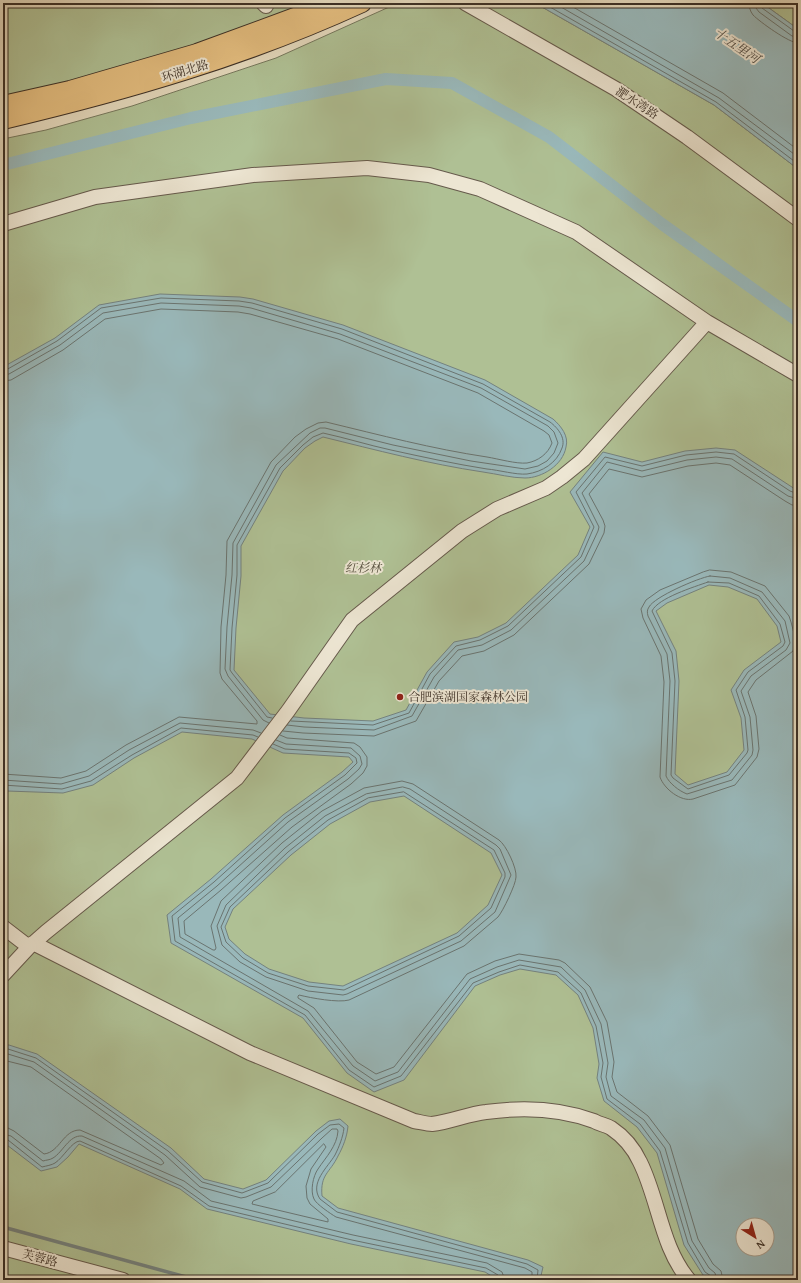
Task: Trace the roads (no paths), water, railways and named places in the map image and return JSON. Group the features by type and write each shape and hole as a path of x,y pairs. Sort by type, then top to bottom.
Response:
{"main road":[{"name":"环湖北路","path":"3,105 70,90 197,53 330,3"},
{"name":"环湖北路","path":"3,120 74,103 202,66 323,21 362,3"}],"street":[{"name":"淝水湾路","path":"465,3 616,89 686,136 798,219"},
{"path":"3,224 95,197 253,175 367,168 429,175 480,189 576,232 707,322 798,375"},
{"path":"3,975 31,945 237,778 288,711 352,620 462,531 496,509 546,488 562,477 584,458 707,322"},
{"path":"3,927 31,945 250,1054 414,1121 431,1124 485,1112 516,1109 544,1109 582,1117 610,1128 626,1142 640,1162 668,1244 676,1263 688,1280"},
{"name":"芙蓉路","path":"3,1248 123,1280"}],"water":[{"name":"十五里河","path":"535,3 762,3 798,29 798,169 714,105"},
{"path":"160,294 240,297 253,299 343,325 485,380 553,419 561,428 567,443 561,459 556,465 545,473 538,476 525,478 510,477 443,465 323,437 305,448 283,471 241,546 241,576 234,670 270,714 304,718 373,721 406,710 427,672 454,642 478,637 506,623 578,555 590,527 570,492 603,452 642,462 685,451 716,448 735,450 798,491 798,1280 711,1280 703,1275 684,1245 657,1153 637,1127 604,1101 597,1078 599,1064 593,1028 578,995 556,975 520,969 500,975 475,986 404,1080 374,1092 347,1073 303,1018 171,943 167,915 211,879 283,815 342,772 353,762 349,757 283,753 252,739 182,732 134,758 93,785 63,793 7,791 3,789 3,367 55,338 99,305","holes":["709,585 728,587 757,599 777,626 781,642 744,670 731,690 741,718 744,750 727,772 688,785 675,774 679,681 676,651 656,611 667,603","404,796 491,853 502,875 488,905 457,933 343,986 309,982 269,969 245,954 229,939 225,927 233,909 291,855 330,824 370,802"]},
{"path":"3,1045 9,1045 37,1054 171,1148 204,1179 243,1189 266,1180 316,1131 329,1121 340,1119 348,1126 347,1134 340,1153 324,1178 322,1196 338,1208 528,1260 543,1267 540,1280 498,1280 485,1272 351,1244 207,1209 180,1189 79,1144 57,1167 41,1171 3,1142"}],"waterway":[{"path":"3,165 191,118 386,79 452,83 549,137 662,224 798,321"},
{"path":"3,1227 197,1280"}],"place":[{"name":"合肥滨湖国家森林公园","path":"400,697"}],"park label":[{"name":"红杉林","path":"363,568"}]}
